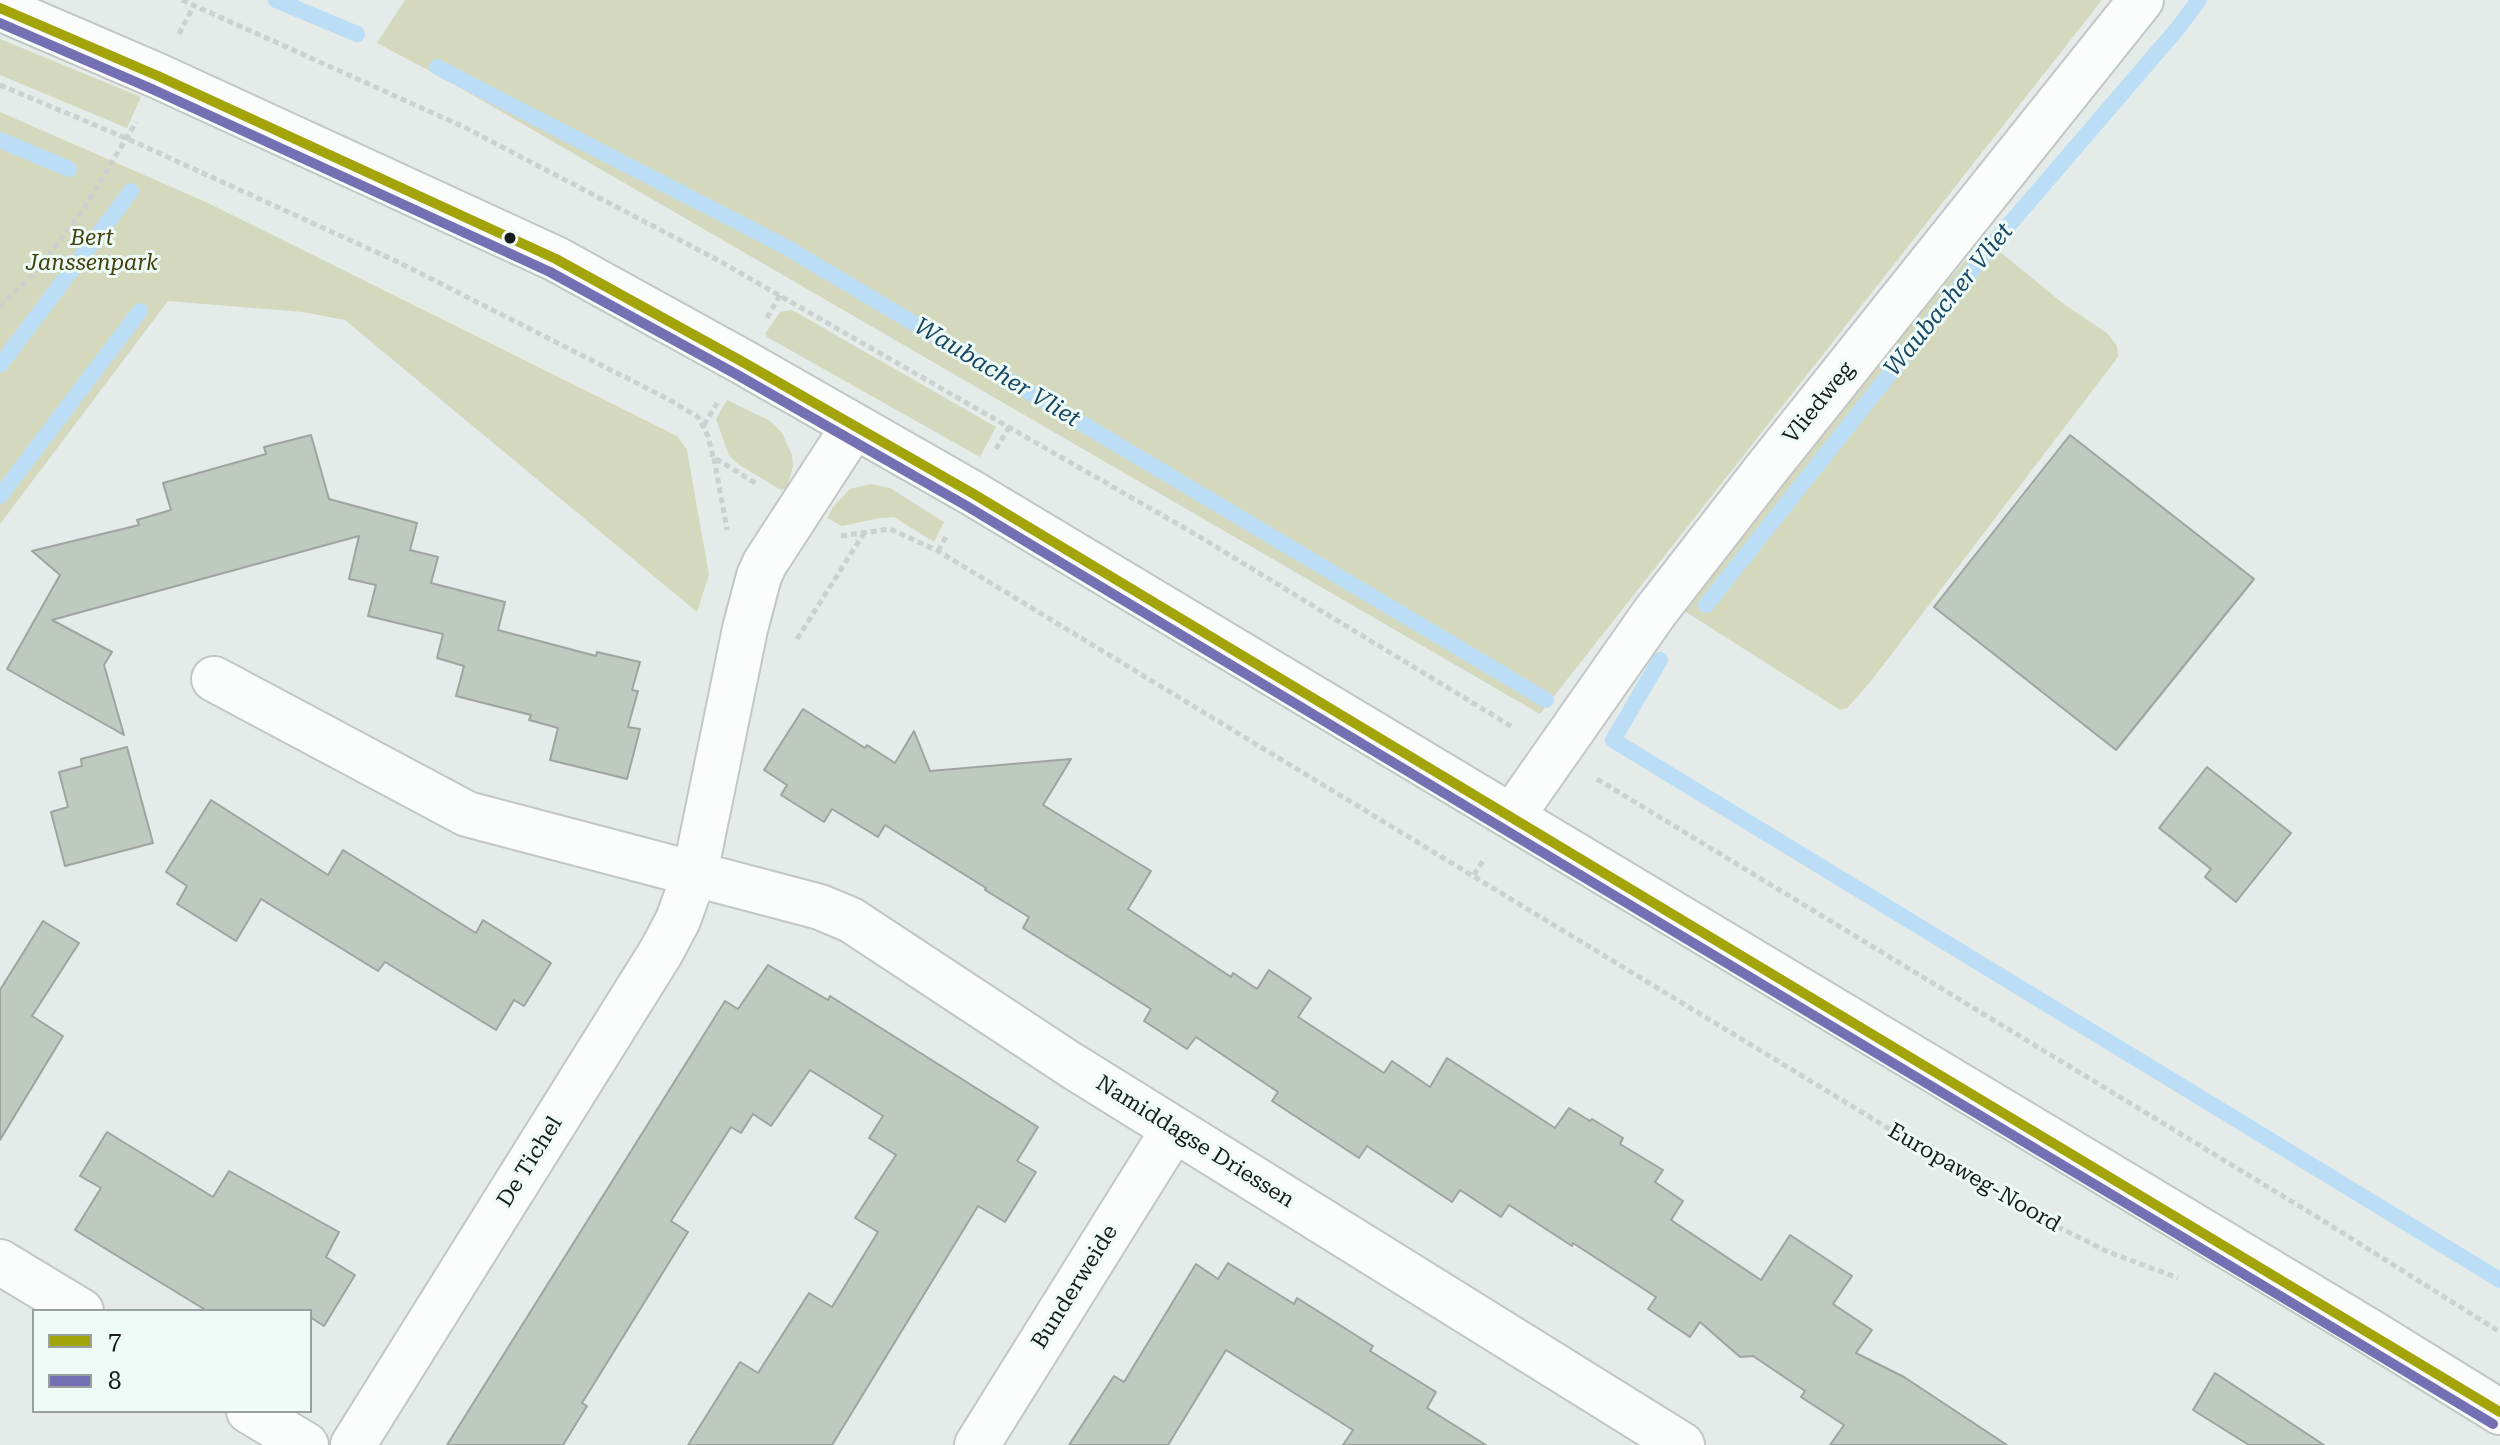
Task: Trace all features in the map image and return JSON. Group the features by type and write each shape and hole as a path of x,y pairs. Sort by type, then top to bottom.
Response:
{"street":[{"name":"Vliedweg","path":"1512,816 1655,612 2141,0"},
{"path":"0,8 158,76 556,259 854,426 972,493 1512,816 2500,1412"},
{"name":"De Tichel","path":"353,1445 678,920 695,873 745,629 759,576 854,426"},
{"path":"214,679 467,814 695,873"},
{"name":"Namiddagse Driessen","path":"695,873 820,907 851,920 1174,1129 1682,1445"},
{"name":"Bunderweide","path":"977,1445 1174,1129"},
{"path":"0,1262 78,1309"},
{"path":"252,1413 306,1445"}],"path":[{"path":"182,0 464,127 716,259 1195,534 2314,1215 2500,1332"},
{"path":"0,85 128,139 83,210 36,271 0,307"},
{"name":"Europaweg-Noord","path":"1474,875 2013,1204 2106,1251 2179,1278"}],"green space":[{"path":"405,0 2102,0 1540,714 445,79 377,43"},
{"path":"0,39 141,97 127,128 0,75"},
{"name":"Bert Janssenpark","path":"0,112 208,203 677,436 687,450 709,575 697,612 345,320 303,312 168,301 0,524"},
{"path":"1984,239 2065,305 2107,333 2117,346 2118,357 1871,681 1847,708 1840,710 1678,607 1809,439"},
{"path":"792,310 996,427 980,457 767,337 765,334 780,312"},
{"path":"727,400 770,421 782,433 792,455 793,466 787,488 781,490 729,456 716,419"},
{"path":"871,484 890,488 944,522 934,542 894,517 842,526 827,518 850,489"}],"building":[{"path":"311,435 329,499 417,523 410,550 438,557 431,583 505,602 498,630 596,656 597,652 640,662 632,690 638,691 628,727 640,729 627,779 550,760 558,728 529,720 531,715 456,696 464,666 437,658 443,634 368,616 376,585 349,579 359,536 52,620 112,652 104,665 124,735 7,669 60,575 32,551 139,525 137,520 171,510 163,483 266,454 264,447"},
{"path":"2070,435 2254,579 2116,750 1934,607"},
{"path":"803,709 895,763 914,731 930,771 1071,759 1043,805 1151,871 1128,909 1231,977 1233,973 1257,989 1269,970 1311,998 1298,1017 1384,1073 1392,1061 1430,1087 1447,1058 1555,1128 1569,1108 1590,1121 1592,1119 1623,1138 1620,1144 1663,1170 1655,1182 1683,1201 1671,1220 1761,1280 1790,1235 1852,1276 1833,1304 1872,1330 1856,1353 1904,1377 2007,1445 1830,1445 1844,1425 1801,1397 1805,1391 1753,1356 1740,1357 1700,1322 1690,1337 1648,1309 1656,1297 1573,1243 1572,1246 1509,1205 1501,1217 1460,1190 1452,1202 1367,1146 1359,1158 1272,1101 1278,1092 1196,1037 1187,1049 1144,1021 1151,1009 1023,928 1029,917 986,888 885,825 878,837 832,809 824,822 781,795 787,785 764,770"},
{"path":"127,747 153,843 65,866 51,812 68,807 59,772 82,766 81,759"},
{"path":"2207,767 2291,833 2236,902 2205,877 2211,869 2159,828"},
{"path":"211,800 328,875 343,850 476,933 483,920 551,963 524,1006 514,1000 496,1030 385,962 378,971 261,899 236,941 177,904 187,886 166,872"},
{"path":"43,921 79,943 32,1016 63,1036 0,1140 0,990"},
{"path":"768,965 828,1000 830,996 1038,1127 1017,1161 1036,1172 1005,1222 978,1206 832,1445 688,1445 740,1362 758,1373 809,1293 832,1307 878,1232 855,1218 896,1155 869,1138 883,1116 810,1070 771,1126 753,1114 741,1133 731,1127 671,1221 688,1232 582,1403 587,1406 563,1445 447,1445 725,1001 738,1009"},
{"path":"107,1132 213,1197 229,1171 339,1232 326,1257 355,1275 324,1326 312,1318 312,1309 204,1309 75,1230 101,1188 80,1176"},
{"path":"1228,1263 1294,1304 1297,1298 1373,1346 1370,1351 1436,1392 1427,1408 1486,1445 1343,1445 1353,1430 1226,1350 1168,1445 1069,1445 1114,1376 1124,1382 1196,1264 1218,1279"},
{"path":"2215,1373 2324,1445 2249,1445 2193,1410"}],"waterway":[{"name":"Waubacher Vliet","path":"276,0 357,34"},
{"name":"Waubacher Vliet","path":"1706,605 1996,240 2199,0"},
{"name":"Waubacher Vliet","path":"437,67 784,246 1546,700"},
{"path":"0,140 69,169"},
{"path":"0,365 131,191"},
{"path":"0,496 140,311"},
{"path":"1660,660 1613,740 2500,1280"}],"transit line":[{"name":"7","path":"0,8 158,76 556,259 741,361 972,493 2500,1412"},
{"name":"8","path":"0,23 152,89 550,272 734,373 965,505 2493,1424"}]}
